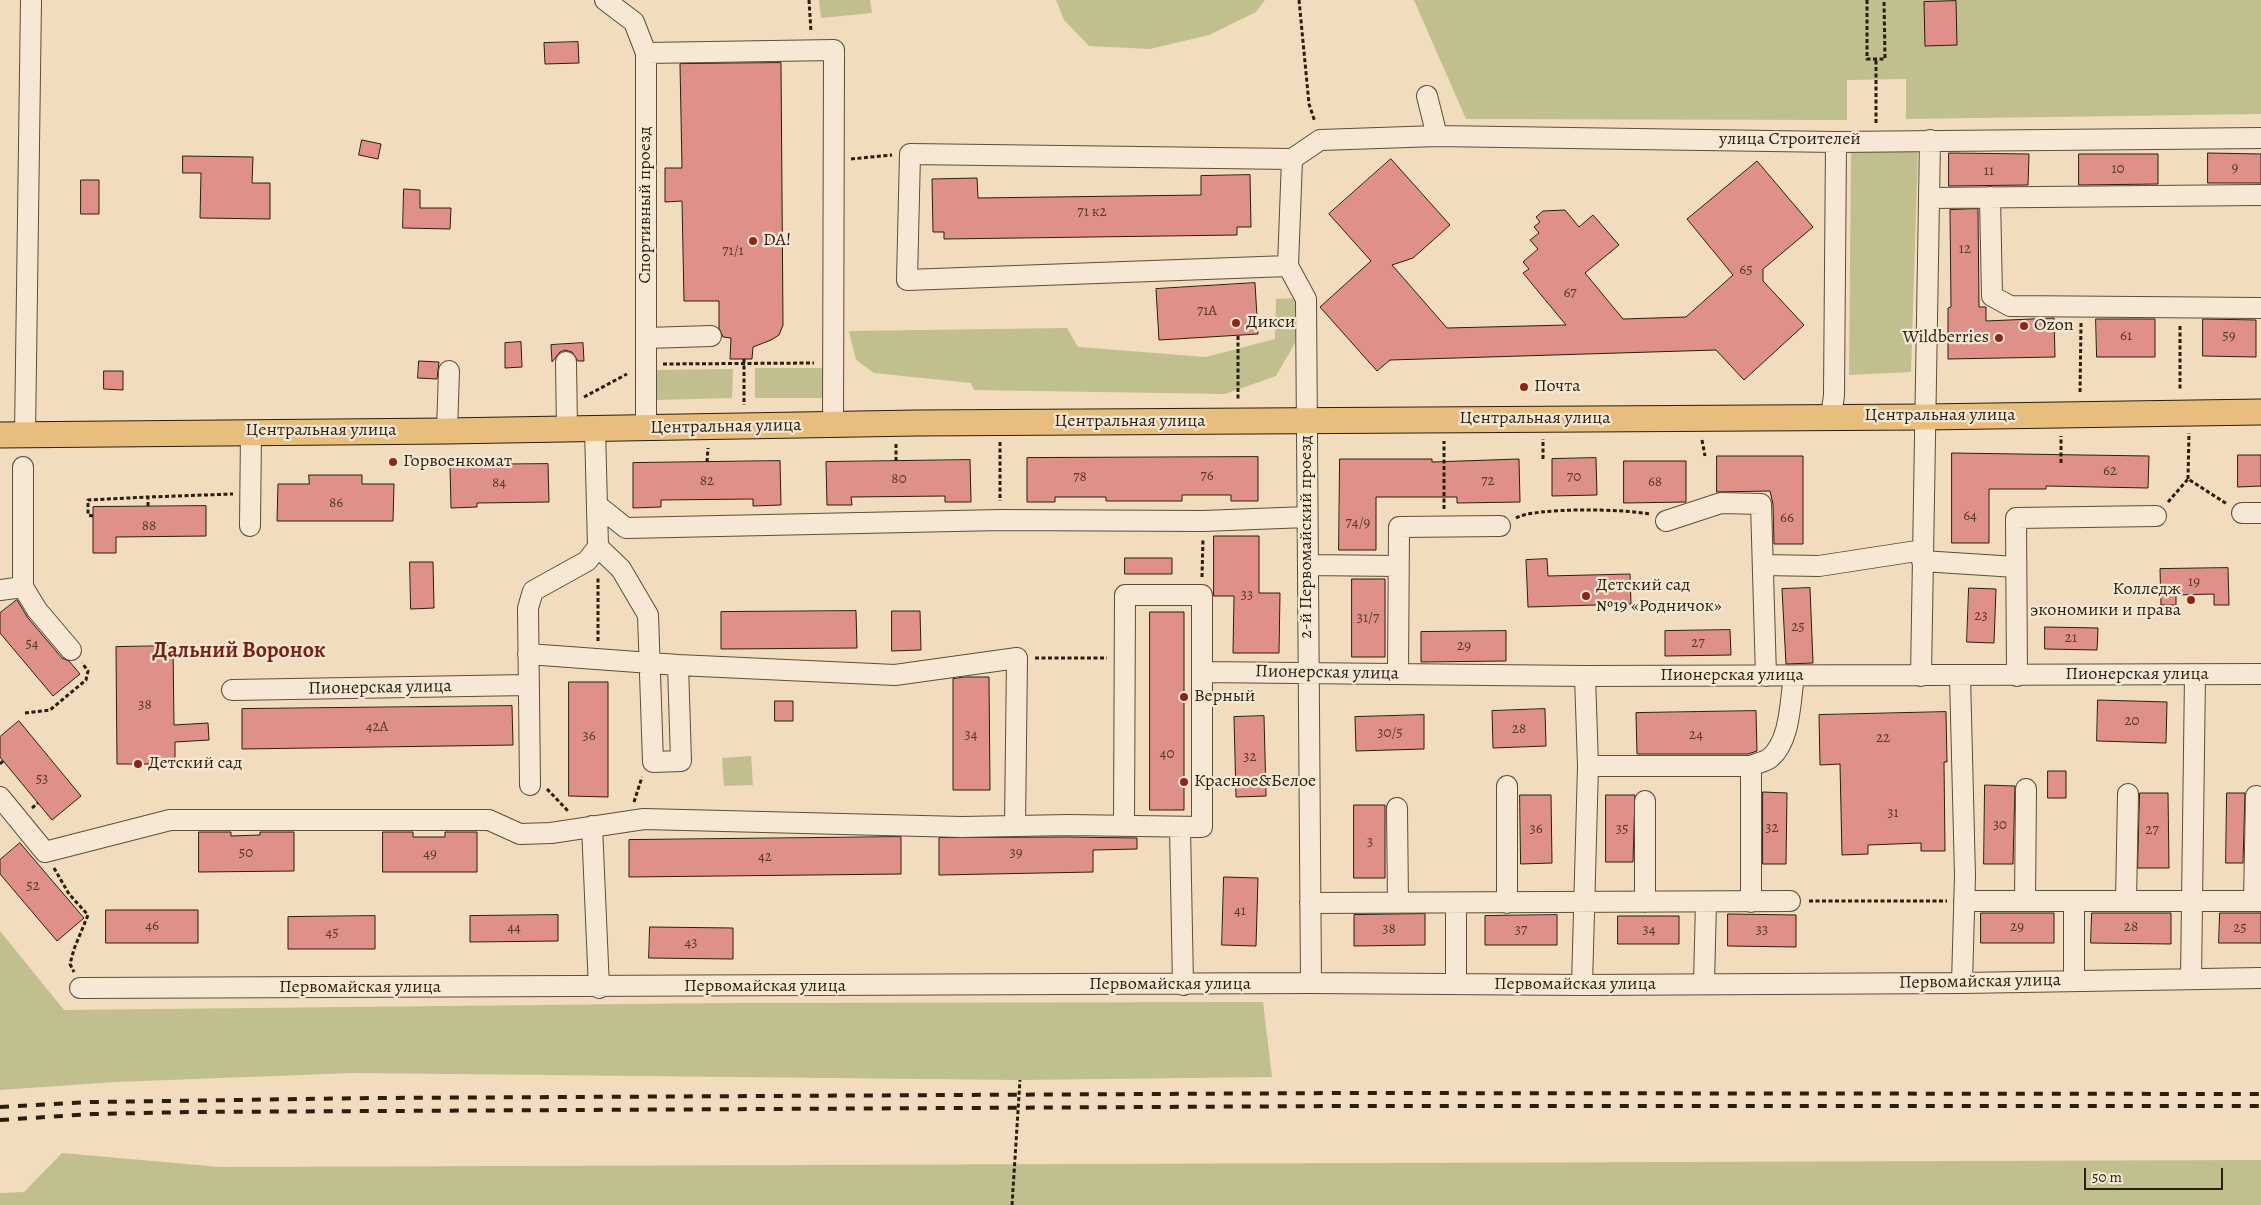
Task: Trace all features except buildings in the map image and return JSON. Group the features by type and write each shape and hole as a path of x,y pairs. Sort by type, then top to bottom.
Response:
{"main road":[{"name":"Центральная улица","path":"0,435 251,431 447,431 567,418 595,428 833,426 917,423 1925,417 2261,412"}],"street":[{"path":"25,435 31,0"},
{"path":"605,0 634,22"},
{"name":"Спортивный проезд","path":"621,0 634,22 646,53 646,427"},
{"path":"646,53 834,50 833,426"},
{"path":"1426,96 1437,136"},
{"name":"улица Строителей","path":"1320,140 1437,136 1836,142 2261,138"},
{"path":"1292,159 1288,266 907,280 910,154 1292,159 1320,140"},
{"path":"1921,676 1930,140"},
{"path":"1832,417 1834,395 1836,142"},
{"path":"1929,198 2261,195"},
{"path":"1990,197 1992,296 2010,306 2261,308"},
{"name":"2-й Первомайский проезд","path":"1288,266 1306,299 1311,983"},
{"path":"646,338 711,336"},
{"path":"566,362 567,418"},
{"path":"447,431 449,371"},
{"path":"538,786 528,685 528,608 533,591 587,561 598,547 595,428"},
{"path":"250,526 251,431"},
{"path":"23,467 23,587 38,610 72,650"},
{"path":"1666,521 1721,503 1762,504 1766,676"},
{"path":"597,505 626,528 1001,520 1203,521 1307,517"},
{"path":"2017,676 2016,518 2156,516"},
{"path":"1398,674 1399,527 1500,526"},
{"path":"598,547 621,569 648,614 653,762 681,761 678,665"},
{"path":"1763,565 1819,566 1923,555 2016,567"},
{"path":"1308,565 1398,566"},
{"path":"0,590 23,587"},
{"path":"0,797 45,852 170,820 489,820 520,834 551,833 585,820 644,819 962,827 1202,827 1202,595 1125,595 1124,826"},
{"path":"528,654 678,665 895,674 1017,658 1015,826"},
{"name":"Пионерская улица","path":"1202,672 1585,676 2261,674"},
{"path":"2191,979 2195,675"},
{"path":"1582,985 1588,766 1585,676"},
{"path":"1588,766 1752,766 1769,759 1779,746 1785,733 1794,676"},
{"path":"1960,676 1964,901 1962,983"},
{"name":"Пионерская улица","path":"232,690 528,685"},
{"path":"1751,902 1752,766"},
{"path":"1507,786 1507,902"},
{"path":"2025,901 2026,789"},
{"path":"2126,901 2128,794"},
{"path":"1964,901 2257,901 2256,796"},
{"path":"1645,801 1645,902"},
{"path":"1397,808 1398,903"},
{"path":"585,820 599,988"},
{"path":"1180,828 1183,985"},
{"path":"1310,903 1790,901"},
{"path":"2074,901 2074,981"},
{"path":"1704,984 1706,902"},
{"path":"1456,903 1456,984"},
{"name":"Первомайская улица","path":"78,983 599,988 1311,983 1582,985 1962,983 2261,978"}],"path":[{"path":"809,0 812,50"},
{"path":"1299,0 1309,104 1320,140"},
{"path":"1867,0 1867,59 1885,59 1884,0"},
{"path":"1876,59 1876,141"},
{"path":"833,161 910,154"},
{"path":"2080,392 2081,308"},
{"path":"2180,308 2180,390"},
{"path":"1238,336 1238,400"},
{"path":"744,359 744,405"},
{"path":"567,418 646,364 832,362"},
{"path":"2156,516 2188,479 2189,432"},
{"path":"2061,463 2062,433"},
{"path":"1444,437 1444,526"},
{"path":"1702,438 1705,456"},
{"path":"1542,459 1543,439"},
{"path":"896,442 896,461"},
{"path":"1000,442 1001,520"},
{"path":"707,462 708,444"},
{"path":"2188,479 2251,513"},
{"path":"93,516 88,515 88,500 250,494"},
{"path":"148,497 148,506"},
{"path":"1500,526 1520,516 1540,512 1626,511 1647,514 1666,521"},
{"path":"1202,595 1203,521"},
{"path":"590,578 598,574 598,659"},
{"path":"25,713 50,710 86,680 88,671 72,650"},
{"path":"1017,658 1126,658"},
{"path":"626,806 634,803 642,776"},
{"path":"538,786 569,812 585,820"},
{"path":"45,852 68,896 88,916 74,949 70,964 78,983"},
{"path":"1790,901 1964,901"},
{"path":"1012,1205 1020,1080"}],"shaded area":[{"path":"819,0 870,0 872,13 821,18"},
{"path":"1056,0 1265,0 1256,12 1209,35 1150,49 1089,46 1064,20"},
{"path":"1414,0 2261,0 2261,114 1906,119 1906,79 1847,80 1847,120 1466,119"},
{"path":"1918,150 1911,372 1849,375 1851,151"},
{"path":"1297,298 1295,343 1276,376 1225,394 974,390 971,383 874,373 856,360 849,331 1067,328 1078,347 1206,357 1275,339 1276,299"},
{"path":"755,368 825,368 825,392 822,398 755,398"},
{"path":"733,369 732,398 657,400 655,397 654,370"},
{"path":"751,756 753,785 724,786 722,758"},
{"path":"0,931 64,1010 729,1003 1263,1002 1272,1077 1020,1080 354,1073 115,1082 0,1090"},
{"path":"62,1153 220,1167 2261,1160 2261,1205 0,1205 0,1193 24,1192"}],"railway":[{"path":"0,1107 92,1102 376,1098 1343,1093 2261,1094"},
{"path":"0,1120 93,1114 190,1112 1343,1106 2261,1106"}],"place":[{"name":"DA!","path":"753,241"},
{"name":"Дикси","path":"1236,323"},
{"name":"Ozon","path":"2024,326"},
{"name":"Wildberries","path":"1999,338"},
{"name":"Почта","path":"1524,387"},
{"name":"Горвоенкомат","path":"393,462"},
{"name":"Детский сад №19 «Родничок»","path":"1586,596"},
{"name":"Колледж экономики и права","path":"2191,600"},
{"name":"Верный","path":"1184,697"},
{"name":"Детский сад","path":"138,764"},
{"name":"Красное&Белое","path":"1184,782"}],"district":[{"name":"Дальний Воронок","path":"239,652"}]}
